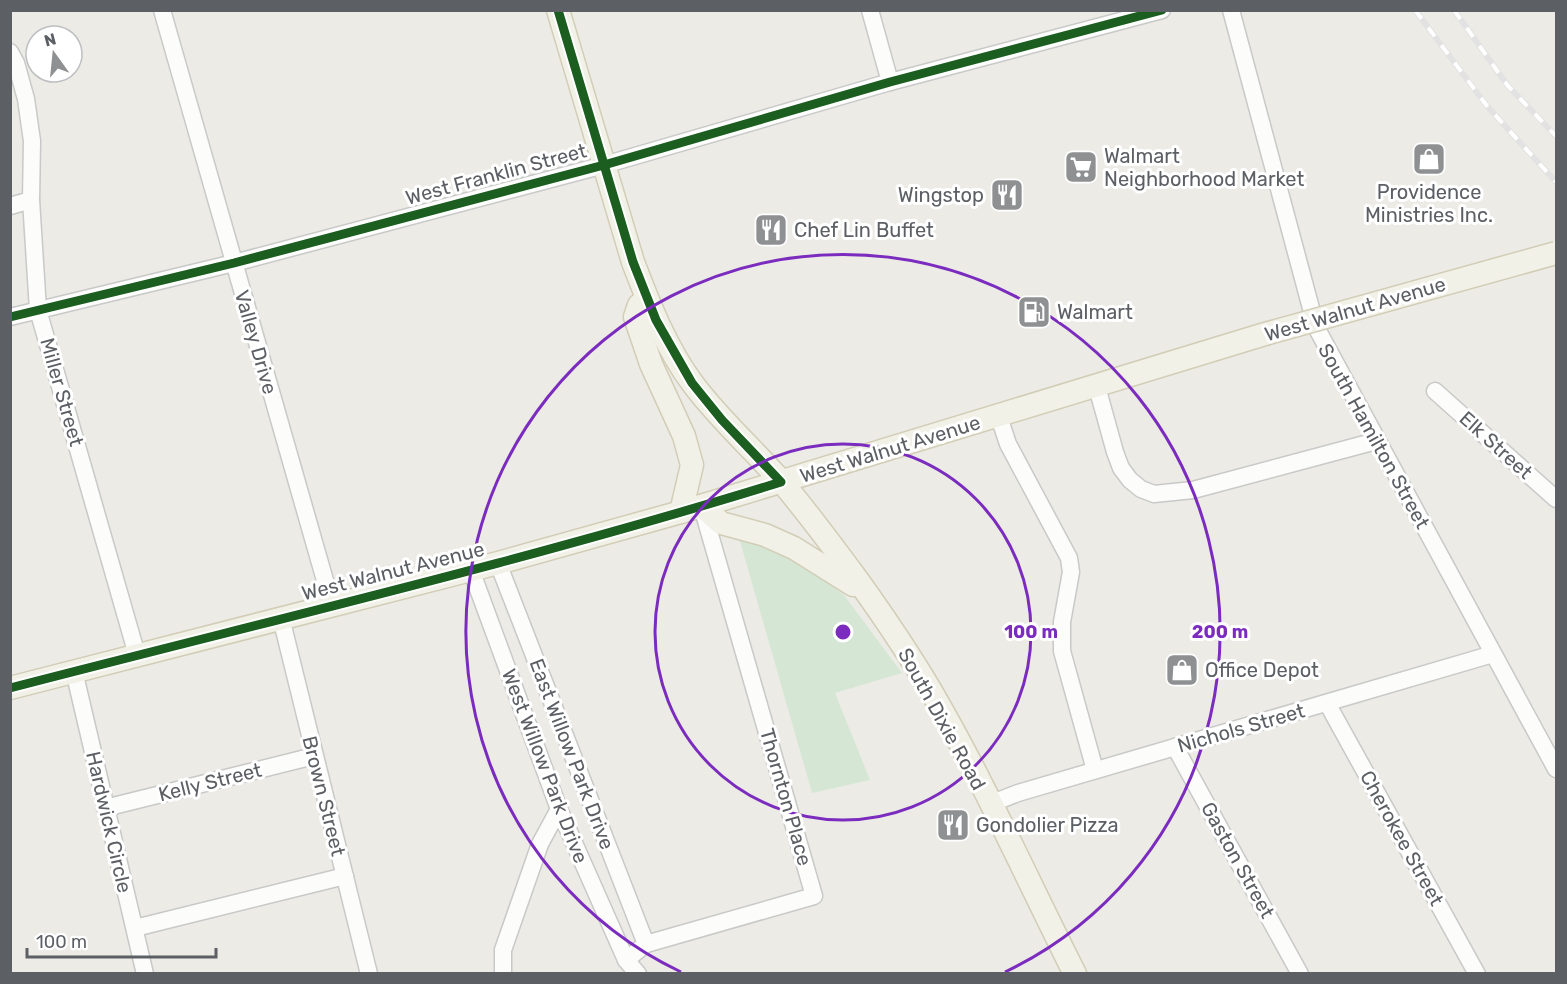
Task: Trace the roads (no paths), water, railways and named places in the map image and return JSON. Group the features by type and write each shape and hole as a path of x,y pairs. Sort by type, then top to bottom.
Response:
{"main road":[{"name":"South Dixie Road","path":"558,10 633,262 647,300 672,351 692,383 722,420 781,482 867,594 931,691 1075,974"},
{"name":"West Walnut Avenue","path":"10,688 498,563 692,509 1265,334 1557,253"},
{"path":"647,300 639,305 634,317 651,364 680,427 692,465 692,509 721,523 765,535 794,548 867,594"}],"street":[{"name":"Valley Drive","path":"162,10 332,605"},
{"path":"870,10 890,82"},
{"name":"West Franklin Street","path":"10,317 234,263 604,165 1109,17 1162,10"},
{"name":"South Hamilton Street","path":"1231,10 1316,327 1376,441 1557,769"},
{"name":"Miller Street","path":"10,52 16,63 26,99 32,141 32,200 38,310 137,655"},
{"path":"10,206 32,200"},
{"path":"1097,387 1121,468 1141,489 1154,494 1193,490 1376,441"},
{"name":"Elk Street","path":"1435,391 1557,499"},
{"path":"999,417 1008,444 1069,558 1071,572 1062,622 1062,651 1095,770"},
{"name":"Thornton Place","path":"626,960 646,944 814,896 692,509"},
{"name":"East Willow Park Drive","path":"498,563 646,944"},
{"name":"West Willow Park Drive","path":"471,570 559,809 626,960 638,974"},
{"name":"Brown Street","path":"281,618 369,974"},
{"name":"Nichols Street","path":"990,804 1018,793 1095,770 1494,654"},
{"name":"Hardwick Circle","path":"74,671 145,974"},
{"name":"Cherokee Street","path":"1327,703 1477,974"},
{"name":"Gaston Street","path":"1175,747 1300,974"},
{"name":"Kelly Street","path":"105,808 314,756"},
{"path":"503,974 503,950 540,844 559,809"},
{"path":"135,928 345,876"}],"railway":[{"path":"1415,10 1487,106 1556,182"},
{"path":"1454,10 1508,86 1556,136"}],"place":[{"name":"Providence Ministries Inc.","path":"1429,159"},
{"name":"Walmart Neighborhood Market","path":"1081,167"},
{"name":"Wingstop","path":"1007,195"},
{"name":"Chef Lin Buffet","path":"771,230"},
{"name":"Walmart","path":"1034,312"},
{"name":"Office Depot","path":"1182,670"},
{"name":"Gondolier Pizza","path":"953,825"}]}
